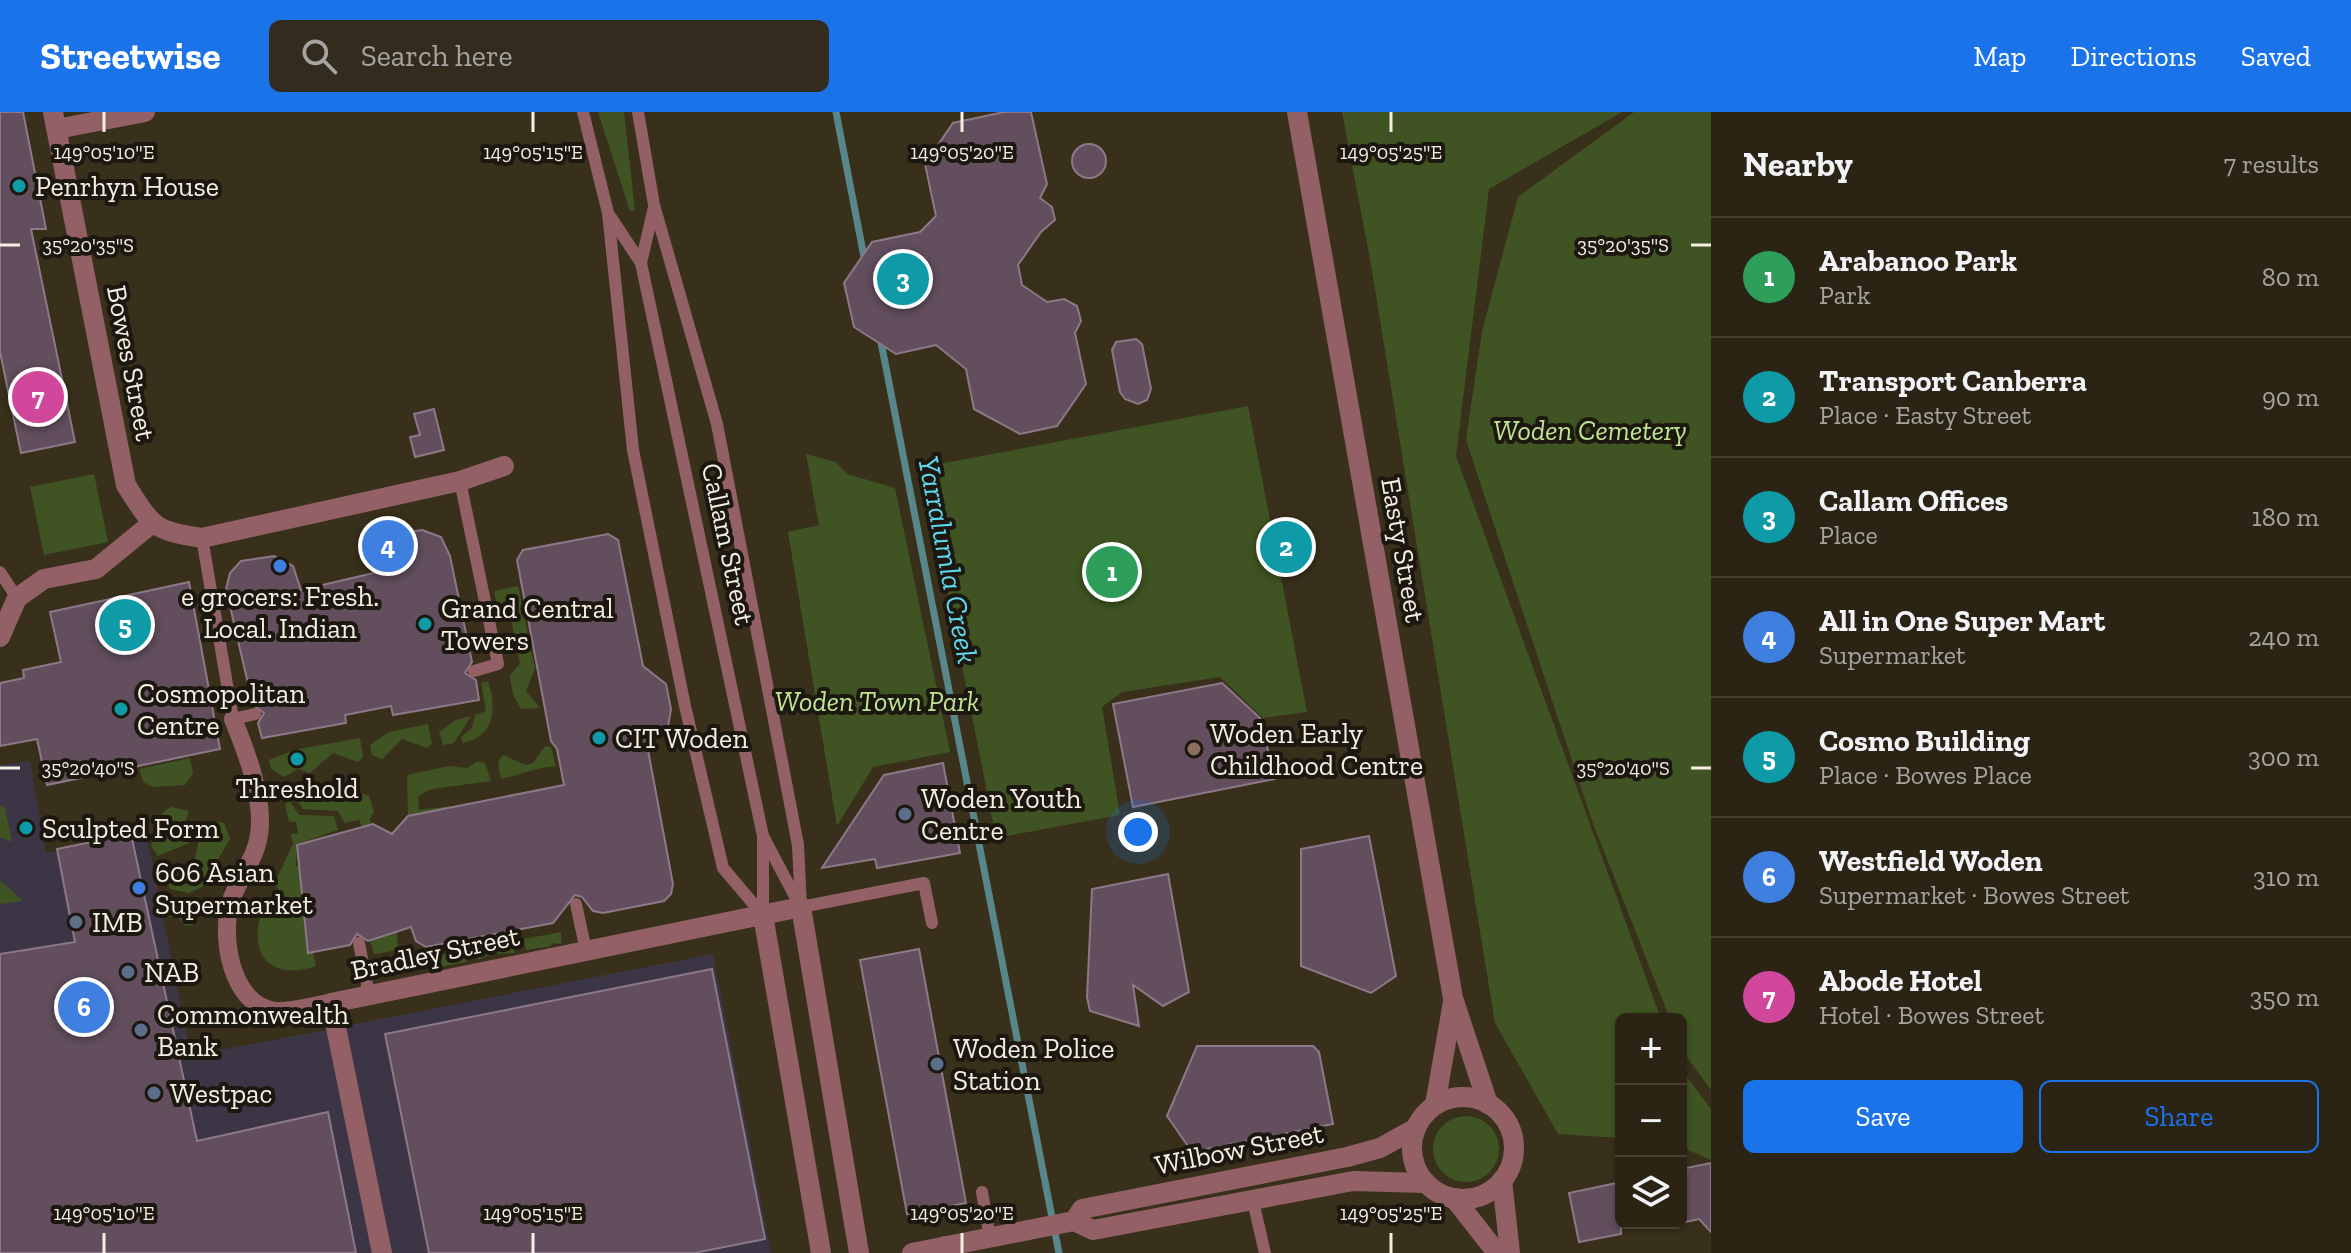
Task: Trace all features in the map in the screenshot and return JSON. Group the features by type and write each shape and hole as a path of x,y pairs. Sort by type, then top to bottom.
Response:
{"street":[{"path":"55,120 145,112"},
{"name":"Easty Street","path":"1297,112 1453,998 1488,1104"},
{"name":"Bowes Street","path":"55,120 126,485 151,524"},
{"path":"0,637 17,598 44,579 96,569 151,524 166,532 202,538 460,481 504,466"},
{"path":"233,719 247,752 260,823 256,853 230,909 227,930 233,968 247,995 275,1011 331,1003"},
{"path":"801,907 859,1253"},
{"name":"Bradley Street","path":"382,1253 331,1003 801,907"},
{"path":"763,915 821,1253"},
{"name":"Easty Street","path":"1435,1105 1453,998"},
{"path":"1462,1098 1488,1104 1502,1116 1511,1131 1514,1148 1511,1165 1502,1180 1480,1196 1454,1198 1438,1193 1425,1183 1412,1157 1416,1128 1435,1105 1462,1098"},
{"name":"Wilbow Street","path":"1074,1221 1082,1209 1347,1157 1380,1148 1416,1128"},
{"path":"1502,1180 1510,1253"},
{"name":"Wilbow Street","path":"912,1253 942,1250 1074,1221 1093,1230 1353,1181 1425,1183"},
{"path":"1454,1198 1497,1253"}],"lane":[{"path":"583,112 608,213 633,450 685,706 723,868 763,915"},
{"path":"638,112 654,205 717,424 798,845 801,907"},
{"path":"641,263 654,205"},
{"path":"608,213 641,263"},
{"name":"Callam Street","path":"641,263 763,836"},
{"path":"460,481 498,664 474,671"},
{"path":"202,538 233,719 255,714"},
{"path":"0,572 17,598"},
{"path":"763,836 763,915"},
{"path":"763,836 801,907"},
{"path":"801,907 924,883 932,923"},
{"path":"576,904 586,951"},
{"path":"359,943 369,995"},
{"path":"982,1192 990,1238"},
{"path":"1253,1201 1265,1253"}],"shaded area":[{"path":"30,761 46,853 146,832 191,1056 713,954 771,1253 0,1253 0,765"}],"green space":[{"path":"598,112 624,112 635,210 630,211"},
{"path":"1342,112 1622,112 1489,189 1456,456 1659,1013 1615,1013 1615,1138 1558,1134 1495,1023 1370,259"},
{"name":"Woden Cemetery","path":"1634,112 1711,112 1711,1090 1687,1057 1687,1013 1668,1013 1592,821 1466,440 1482,331 1518,197"},
{"path":"1248,406 1307,712 1263,718 1220,677 1122,692 1102,707 1120,815 996,838 923,467"},
{"name":"Woden Town Park","path":"806,454 836,462 847,474 895,488 950,752 873,767 837,826 788,532 819,525"},
{"path":"94,474 108,542 44,555 30,487"},
{"path":"518,586 535,669 526,691 540,708 521,709 513,695 510,675 520,664 512,623 498,611 494,591"},
{"path":"488,681 492,701 491,720 482,734 463,743 461,737 472,728 475,715 486,711 481,683"},
{"path":"471,716 454,743 443,745 439,732 456,720"},
{"path":"428,724 432,744 427,748 402,739 382,759 372,755 370,745 389,732"},
{"path":"360,738 363,757 358,762 333,753 310,773 298,769 284,777 271,769 269,760 294,750"},
{"path":"545,746 551,747 556,767 501,779 498,762 503,755 526,765 533,763"},
{"path":"190,758 193,773 185,785 153,787 143,782 139,769"},
{"path":"478,761 485,763 491,781 431,789 418,796 419,810 467,804 408,816 407,775 449,766 467,768"},
{"path":"347,789 369,796 374,812 370,818 371,825 362,827 359,820 345,823 338,811 303,809 296,799"},
{"path":"289,800 299,815 334,816 338,830 297,844 296,866 299,866 303,899 290,902 274,884 293,844 291,834 298,833 296,822 289,822 285,805"},
{"path":"0,805 5,808 12,842 0,837"},
{"path":"171,807 189,811 184,827 191,838 189,843 158,856 151,846 159,818"},
{"path":"212,821 224,823 230,839 202,887 189,893 170,889 165,878 168,869 182,872 193,867 201,830"},
{"path":"0,880 23,901 0,904"},
{"path":"165,901 194,902 193,925 186,926 177,917 163,917 161,909"},
{"path":"265,902 286,910 303,906 308,951 313,952 316,966 283,970 264,957 259,947 258,933"},
{"path":"397,931 398,950 374,954 370,940"},
{"path":"561,932 561,944 551,943 551,946 526,950 524,939"},
{"path":"513,941 515,953 492,954 478,960 475,948"},
{"path":"464,952 467,962 439,967 429,964 428,957"},
{"path":"1687,1077 1711,1109 1711,1160 1687,1150"},
{"path":"1459,1116 1473,1116 1485,1121 1494,1130 1499,1149 1497,1162 1490,1173 1473,1182 1459,1182 1447,1177 1438,1168 1433,1156 1433,1142 1438,1130 1447,1121"}],"building":[{"path":"0,112 23,112 46,229 31,229 75,442 21,453 0,352"},
{"path":"1004,112 1031,112 1047,184 1040,198 1052,207 1055,220 1041,232 1018,265 1022,285 1047,302 1064,299 1077,306 1081,321 1075,333 1086,384 1057,426 1020,434 974,409 966,369 936,345 896,354 854,327 844,283 872,242 920,232 936,216 925,164 953,123"},
{"path":"1089,144 1101,149 1106,161 1101,173 1089,178 1077,173 1072,161 1077,149"},
{"path":"1136,339 1142,344 1151,389 1147,400 1138,404 1125,399 1120,392 1112,350 1116,342"},
{"path":"434,409 444,450 415,457 410,437 420,435 414,414"},
{"name":"Grand Central Towers","path":"422,530 441,537 450,556 472,662 465,673 476,680 479,700 393,715 391,706 345,715 346,723 262,738 258,723 264,713 253,705 226,589 230,573 241,561 274,556 293,566 301,590 378,572 386,542 400,533"},
{"name":"CIT Woden","path":"608,534 618,540 643,666 666,684 671,709 668,727 645,734 673,884 671,894 664,901 603,913 593,911 582,897 575,895 553,923 426,947 416,941 411,927 368,941 357,934 350,945 308,953 297,845 373,824 392,834 408,816 564,785 557,749 551,741 517,560 523,550"},
{"name":"Cosmopolitan Centre","path":"189,582 220,749 47,785 37,739 0,746 0,683 24,678 23,670 61,662 50,612"},
{"name":"Woden Early Childhood Centre","path":"1222,683 1260,718 1275,779 1133,807 1113,704"},
{"name":"Woden Youth Centre","path":"943,763 960,853 877,868 875,859 822,868 884,775"},
{"path":"131,834 197,1141 328,1112 356,1253 0,1253 0,954 75,942 57,849"},
{"path":"1369,836 1396,976 1371,993 1301,966 1301,849"},
{"path":"1168,874 1189,992 1163,1006 1133,985 1139,1026 1090,1011 1087,997 1092,889"},
{"path":"919,949 966,1203 907,1214 860,960"},
{"path":"712,969 765,1239 694,1253 429,1253 385,1034"},
{"path":"1197,1046 1313,1046 1319,1052 1333,1124 1192,1152 1167,1116"},
{"path":"1711,1163 1711,1232 1699,1219 1687,1222 1687,1168"},
{"path":"1615,1183 1615,1229 1621,1229 1621,1234 1579,1242 1569,1193"}],"waterway":[{"name":"Yarralumla Creek","path":"836,112 865,262"},
{"name":"Yarralumla Creek","path":"880,337 1059,1253"}],"place":[{"name":"Penrhyn House","path":"19,186"},
{"name":"Callam Offices","path":"903,279"},
{"name":"Abode Hotel","path":"38,397"},
{"name":"All in One Super Mart","path":"388,546"},
{"name":"Transport Canberra","path":"1286,547"},
{"name":"e grocers: Fresh. Local. Indian","path":"280,566"},
{"name":"Arabanoo Park","path":"1112,572"},
{"name":"Grand Central Towers","path":"425,624"},
{"name":"Cosmo Building","path":"125,625"},
{"name":"Cosmopolitan Centre","path":"121,709"},
{"name":"CIT Woden","path":"599,738"},
{"name":"Woden Early Childhood Centre","path":"1194,749"},
{"name":"Threshold","path":"297,759"},
{"name":"Woden Youth Centre","path":"905,814"},
{"name":"Sculpted Form","path":"26,828"},
{"name":"606 Asian Supermarket","path":"139,888"},
{"name":"IMB","path":"76,922"},
{"name":"NAB","path":"128,972"},
{"name":"Westfield Woden","path":"84,1007"},
{"name":"Commonwealth Bank","path":"141,1030"},
{"name":"Woden Police Station","path":"937,1064"},
{"name":"Westpac","path":"154,1093"}]}
